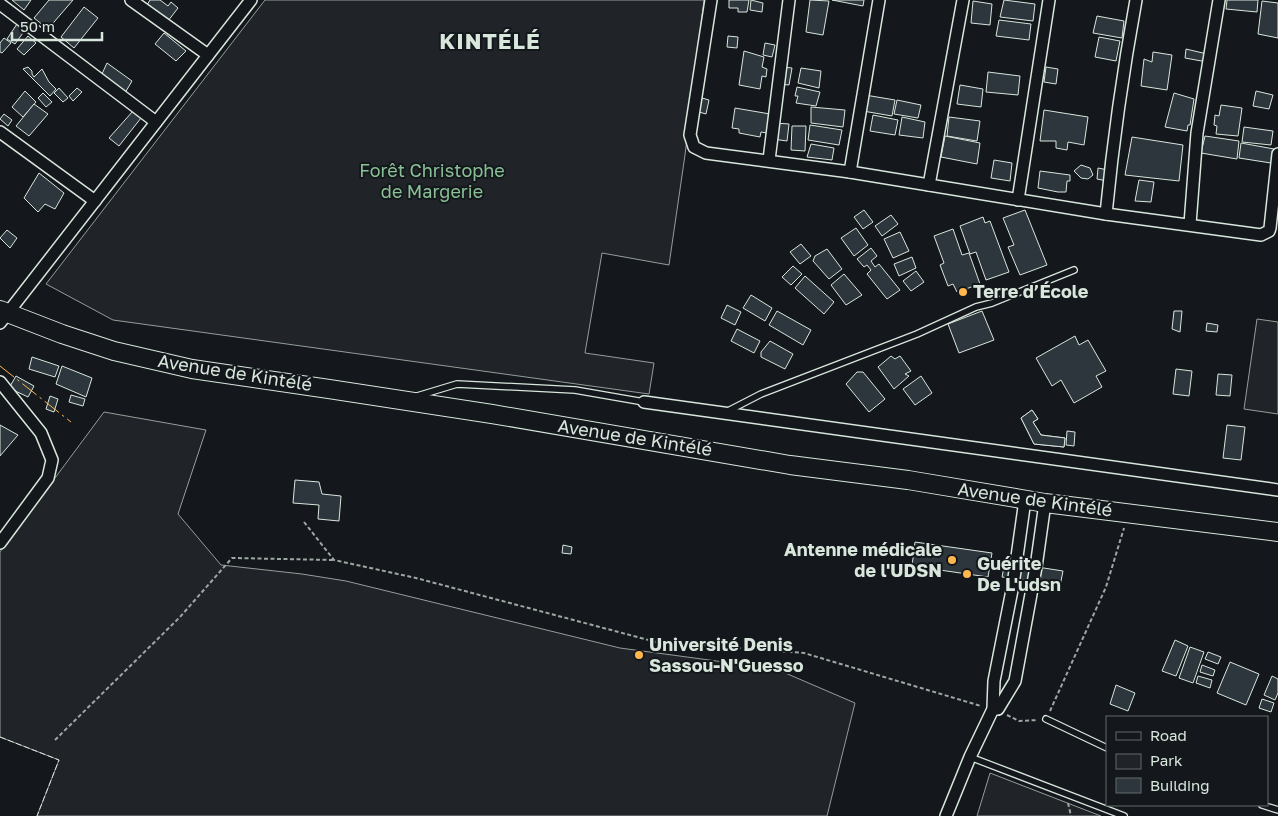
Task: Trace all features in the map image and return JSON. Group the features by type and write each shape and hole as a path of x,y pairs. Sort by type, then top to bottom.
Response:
{"main road":[{"name":"Avenue de Kintélé","path":"3,315 114,351 192,369 402,400 651,440 790,465 908,480 1045,503 1278,532"}],"street":[{"path":"131,0 208,55"},
{"path":"3,315 95,201 251,0"},
{"path":"711,0 690,136 694,147 706,153 769,160 1106,214 1261,235 1269,231 1278,154"},
{"path":"769,160 789,0"},
{"path":"850,172 879,0"},
{"path":"929,185 963,0"},
{"path":"1018,200 1049,0"},
{"path":"1106,214 1122,81 1136,0"},
{"path":"1190,224 1197,133 1219,0"},
{"path":"0,4 156,122"},
{"path":"0,132 95,201"},
{"path":"0,382 41,433 52,460 48,478 0,543"},
{"path":"644,402 1278,490"},
{"path":"1007,497 1018,509 1023,519"},
{"path":"946,816 970,757 993,709 994,681 1013,585 1024,500"},
{"path":"993,709 998,709 1015,681 1036,567 1045,503"},
{"path":"1042,521 1050,512 1062,505"}],"lane":[{"path":"724,413 761,394 917,334 976,308 1074,270"},
{"path":"402,400 457,384 575,390 644,402"},
{"path":"1046,719 1106,748"},
{"path":"970,757 1124,816"},
{"path":"1265,806 1278,810"}],"path":[{"path":"55,740 180,617 232,558 334,560 416,578 656,642 804,653 993,709 1020,721 1046,719 1106,587 1128,513"},
{"path":"304,522 334,560"}],"green space":[{"name":"Forêt Christophe de Margerie","path":"265,0 704,0 669,265 602,253 585,353 654,363 649,394 113,320 46,284"},
{"path":"1257,319 1278,322 1278,414 1244,409"},
{"path":"104,412 206,430 178,514 221,565 346,581 620,648 776,669 855,703 827,816 37,816 59,760 0,737 0,552"},
{"path":"990,773 1101,816 977,816"}],"building":[{"path":"12,0 31,0 24,10"},
{"path":"49,0 73,0 48,29 34,18"},
{"path":"150,0 160,0 168,6 171,2 178,8 168,21 147,5"},
{"path":"729,0 749,0 747,12 738,12 738,8 729,8"},
{"path":"751,0 763,3 762,12 750,10"},
{"path":"810,0 829,1 823,35 806,32"},
{"path":"832,0 864,0 863,6"},
{"path":"1004,0 1035,4 1033,21 1000,17"},
{"path":"1227,0 1258,0 1257,12 1226,9"},
{"path":"973,1 992,4 990,25 971,23"},
{"path":"1262,1 1278,3 1278,38 1258,34"},
{"path":"84,7 98,18 74,48 61,37"},
{"path":"1097,16 1124,21 1122,38 1093,33"},
{"path":"999,20 1031,24 1029,40 996,36"},
{"path":"17,24 25,30 15,44 7,39"},
{"path":"164,33 186,51 176,61 155,44"},
{"path":"28,36 36,43 24,55 17,49"},
{"path":"728,36 738,37 737,48 727,47"},
{"path":"1099,37 1120,41 1116,61 1095,57"},
{"path":"4,38 11,43 2,53 0,52 0,43"},
{"path":"765,43 775,45 772,57 763,55"},
{"path":"1186,49 1207,54 1207,62 1185,58"},
{"path":"744,51 764,57 762,67 767,69 766,77 762,76 760,89 739,85"},
{"path":"1153,52 1172,55 1167,90 1141,86 1144,59 1152,62"},
{"path":"107,63 132,81 125,93 101,76"},
{"path":"28,67 34,77 42,69 49,82 56,89 50,96 23,69"},
{"path":"782,67 792,68 789,85 779,84"},
{"path":"1046,67 1058,69 1056,84 1044,82"},
{"path":"801,68 821,71 819,88 798,83"},
{"path":"988,72 1020,76 1018,95 986,92"},
{"path":"960,85 983,89 981,107 957,104"},
{"path":"797,87 820,92 816,106 796,103 798,96 795,96"},
{"path":"59,88 68,98 63,102 54,93"},
{"path":"77,88 82,92 73,101 69,96"},
{"path":"25,91 36,102 23,117 12,107"},
{"path":"1256,91 1273,95 1269,109 1253,106"},
{"path":"43,93 52,102 46,107 38,98"},
{"path":"1174,93 1194,99 1190,125 1188,125 1187,131 1165,127"},
{"path":"865,95 895,100 892,116 863,111"},
{"path":"702,98 709,100 706,114 699,112"},
{"path":"897,100 921,105 918,118 894,114"},
{"path":"34,104 48,114 29,136 16,126"},
{"path":"1221,105 1242,108 1238,136 1216,134 1217,126 1214,125 1215,115 1219,116"},
{"path":"811,107 845,110 843,127 811,123"},
{"path":"735,108 770,114 767,133 761,132 760,137 739,133 739,129 732,128"},
{"path":"1044,110 1088,117 1084,145 1068,142 1067,150 1056,148 1056,141 1040,141"},
{"path":"133,111 141,118 119,146 109,138"},
{"path":"4,114 12,120 8,126 0,119"},
{"path":"873,115 898,120 895,135 870,131"},
{"path":"902,117 925,122 923,138 899,135"},
{"path":"949,117 980,121 977,141 947,136"},
{"path":"775,123 789,124 787,141 773,139"},
{"path":"810,125 842,130 839,145 808,140"},
{"path":"792,126 806,126 805,151 791,150"},
{"path":"1244,127 1273,131 1271,145 1242,142"},
{"path":"945,136 980,143 977,164 941,157"},
{"path":"1205,136 1239,141 1237,159 1201,153"},
{"path":"1132,137 1183,145 1179,181 1125,175"},
{"path":"1241,143 1274,149 1271,163 1239,158"},
{"path":"811,144 834,148 832,160 807,157"},
{"path":"994,160 1012,163 1010,181 991,178"},
{"path":"1081,165 1090,168 1093,175 1088,179 1081,178 1074,171"},
{"path":"1098,168 1108,170 1107,181 1097,179"},
{"path":"1040,171 1070,175 1070,181 1067,181 1066,192 1038,188"},
{"path":"39,173 64,193 55,209 45,204 38,212 24,198"},
{"path":"1139,180 1154,182 1151,202 1135,201"},
{"path":"864,210 873,222 863,229 854,217"},
{"path":"1025,210 1047,265 1020,275 1008,247 1014,245 1003,218"},
{"path":"891,215 898,224 882,236 875,226"},
{"path":"983,217 985,223 990,221 1009,272 986,280 976,252 970,254 960,226"},
{"path":"856,228 868,245 854,256 841,238"},
{"path":"953,229 962,255 969,253 980,284 957,292 953,284 948,286 940,265 944,263 934,236"},
{"path":"7,230 17,238 10,248 0,238"},
{"path":"900,232 909,251 893,258 884,239"},
{"path":"801,244 811,256 800,264 790,252"},
{"path":"871,248 877,256 871,261 875,267 879,264 900,290 887,299 867,274 871,270 867,265 864,267 857,259"},
{"path":"827,249 842,269 829,279 813,261 815,256"},
{"path":"912,257 916,268 899,276 894,264"},
{"path":"793,266 802,274 791,285 782,277"},
{"path":"916,271 924,282 911,291 903,281"},
{"path":"844,274 862,295 846,305 831,285"},
{"path":"805,276 834,302 824,314 795,288"},
{"path":"751,295 772,308 765,321 743,308"},
{"path":"727,305 741,312 735,325 721,318"},
{"path":"777,311 811,330 803,345 769,325"},
{"path":"982,311 994,340 959,353 948,324"},
{"path":"1174,311 1182,311 1180,332 1172,329"},
{"path":"1207,323 1218,325 1217,332 1206,331"},
{"path":"737,329 760,341 754,353 731,341"},
{"path":"1075,336 1079,345 1088,340 1106,371 1096,376 1102,387 1074,403 1061,380 1052,386 1036,358"},
{"path":"770,341 793,354 785,369 761,357 761,352"},
{"path":"891,356 895,359 900,356 911,371 905,374 909,376 894,389 878,367"},
{"path":"32,357 59,366 55,377 29,369"},
{"path":"62,366 92,378 86,397 56,384"},
{"path":"1176,369 1192,371 1189,396 1173,394"},
{"path":"857,372 863,372 885,399 869,412 846,384"},
{"path":"1218,374 1232,375 1230,396 1216,395"},
{"path":"16,376 34,386 28,397 9,388"},
{"path":"921,376 932,393 915,405 903,389"},
{"path":"71,395 85,399 83,406 69,402"},
{"path":"50,396 58,399 54,412 46,409"},
{"path":"1032,410 1038,419 1033,422 1041,435 1065,438 1064,447 1034,444 1021,418"},
{"path":"1032,410 1038,419 1033,422 1041,435 1065,438 1064,447 1034,444 1021,418"},
{"path":"0,425 18,435 0,456"},
{"path":"1227,425 1245,427 1241,460 1223,458"},
{"path":"1067,431 1075,432 1074,446 1066,445"},
{"path":"295,480 319,482 322,494 341,496 339,521 318,519 319,505 293,503"},
{"name":"Antenne médicale de l'UDSN","path":"915,542 992,553 988,577 912,566"},
{"path":"563,545 572,547 571,554 562,553"},
{"path":"1005,562 1063,571 1060,586 1002,577"},
{"path":"1175,640 1188,646 1176,676 1162,671"},
{"path":"1190,647 1204,652 1193,683 1179,678"},
{"path":"1208,652 1221,657 1218,664 1205,659"},
{"path":"1230,662 1259,674 1246,705 1217,693"},
{"path":"1202,665 1215,670 1213,676 1200,672"},
{"path":"1198,676 1212,680 1210,688 1196,683"},
{"path":"1272,676 1278,679 1278,693 1275,700 1264,695"},
{"path":"1116,685 1135,693 1128,711 1110,704"},
{"path":"1262,699 1274,703 1271,712 1259,708"}],"fence":[{"path":"0,737 59,760 37,816"}],"power":[{"path":"0,366 71,422"}],"place":[{"name":"Terre d’École","path":"963,292"},
{"name":"Antenne médicale de l'UDSN","path":"952,560"},
{"name":"Guérite De L'udsn","path":"967,574"},
{"name":"Université Denis Sassou-N'Guesso","path":"639,655"}],"district":[{"name":"KINTÉLÉ","path":"490,41"}]}
